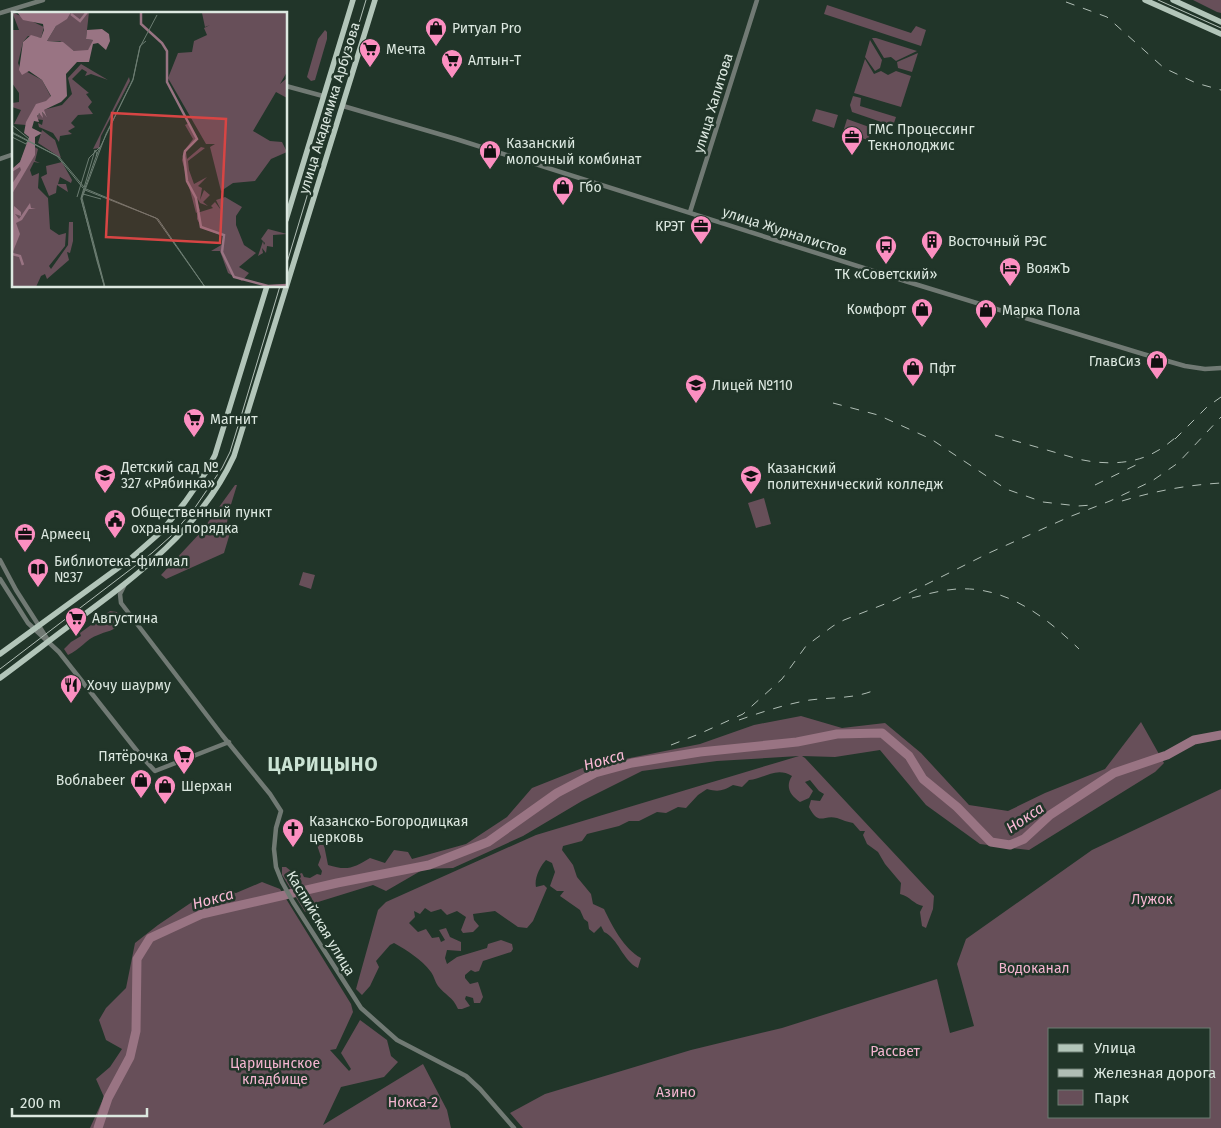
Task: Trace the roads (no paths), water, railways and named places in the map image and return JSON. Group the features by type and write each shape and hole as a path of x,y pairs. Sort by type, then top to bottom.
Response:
{"main road":[{"name":"улица Академика Арбузова","path":"288,213 353,0"},
{"name":"улица Академика Арбузова","path":"288,283 375,0"},
{"path":"1145,0 1221,34"},
{"path":"1173,0 1221,22"},
{"path":"0,654 129,560 162,531 200,481 215,455 266,288"},
{"name":"улица Академика Арбузова","path":"0,678 124,586 177,539 200,512 219,485 234,456 286,288"}],"street":[{"path":"0,13 43,0"},
{"name":"улица Халитова","path":"690,212 757,0"},
{"path":"288,87 323,96"},
{"name":"улица Журналистов","path":"343,106 456,139 1143,354 1185,366 1205,369 1221,368"},
{"path":"0,159 12,155"},
{"path":"0,560 48,641 155,771 228,742"},
{"path":"0,579 32,629 48,641"},
{"name":"Каспийская улица","path":"124,586 120,594 120,603 281,811 276,828 274,849 276,867 282,882 361,1008 397,1040 466,1076 514,1128"}],"waterway":[{"name":"Нокса","path":"98,1128 108,1098 130,1057 136,1031 137,959 150,938 202,914 337,883 429,865 488,842 557,793 595,773 632,763 700,752 797,742 837,734 882,733 909,756 923,779 957,807 991,842 1010,845 1024,839 1050,815 1114,773 1167,755 1194,740 1221,735"}],"tram line":[{"path":"288,259 366,0"},
{"path":"1158,0 1221,28"},
{"path":"0,669 152,553 171,536 194,509 222,468 230,452 279,288"}],"railway":[{"path":"1066,2 1107,17 1164,68 1196,83 1221,90"},
{"path":"1175,439 1207,407 1221,397"},
{"path":"833,403 878,415 931,439 1006,489 1043,502 1078,506 1093,505"},
{"path":"671,745 743,714 782,679 806,646 833,626 895,600 989,553 1152,481 1178,463 1221,417"},
{"path":"995,435 1078,459 1108,463 1129,461 1148,456 1163,448 1179,435"},
{"path":"1095,485 1142,462"},
{"path":"1122,501 1171,489 1221,483"},
{"path":"912,598 957,589 975,589 992,593 1008,598 1039,615 1079,649"},
{"path":"739,720 801,702 851,696 875,690"}],"place":[{"name":"Ритуал Pro","path":"436,47"},
{"name":"Мечта","path":"370,68"},
{"name":"Алтын-Т","path":"452,79"},
{"name":"ГМС Процессинг Текнолоджис","path":"852,156"},
{"name":"Казанский молочный комбинат","path":"490,170"},
{"name":"Гбо","path":"563,206"},
{"name":"КРЭТ","path":"701,245"},
{"name":"Восточный РЭС","path":"932,260"},
{"name":"ТК «Советский»","path":"886,265"},
{"name":"ВояжЪ","path":"1010,287"},
{"name":"Комфорт","path":"922,328"},
{"name":"Марка Пола","path":"986,329"},
{"name":"ГлавСиз","path":"1157,380"},
{"name":"Пфт","path":"913,387"},
{"name":"Лицей №110","path":"696,404"},
{"name":"Магнит","path":"194,438"},
{"name":"Детский сад № 327 «Рябинка»","path":"105,494"},
{"name":"Казанский политехнический колледж","path":"751,495"},
{"name":"Общественный пункт охраны порядка","path":"115,539"},
{"name":"Армеец","path":"25,553"},
{"name":"Библиотека-филиал №37","path":"38,588"},
{"name":"Августина","path":"76,637"},
{"name":"Хочу шаурму","path":"71,704"},
{"name":"Пятёрочка","path":"184,775"},
{"name":"Воблаbeer","path":"141,799"},
{"name":"Шерхан","path":"165,805"},
{"name":"Казанско-Богородицкая церковь","path":"293,848"}],"district":[{"name":"ЦАРИЦЫНО","path":"323,764"}],"park label":[{"name":"Лужок","path":"1152,899"},
{"name":"Водоканал","path":"1034,968"},
{"name":"Рассвет","path":"895,1051"},
{"name":"Царицынское кладбище","path":"275,1072"},
{"name":"Азино","path":"676,1092"},
{"name":"Нокса-2","path":"413,1102"}]}
